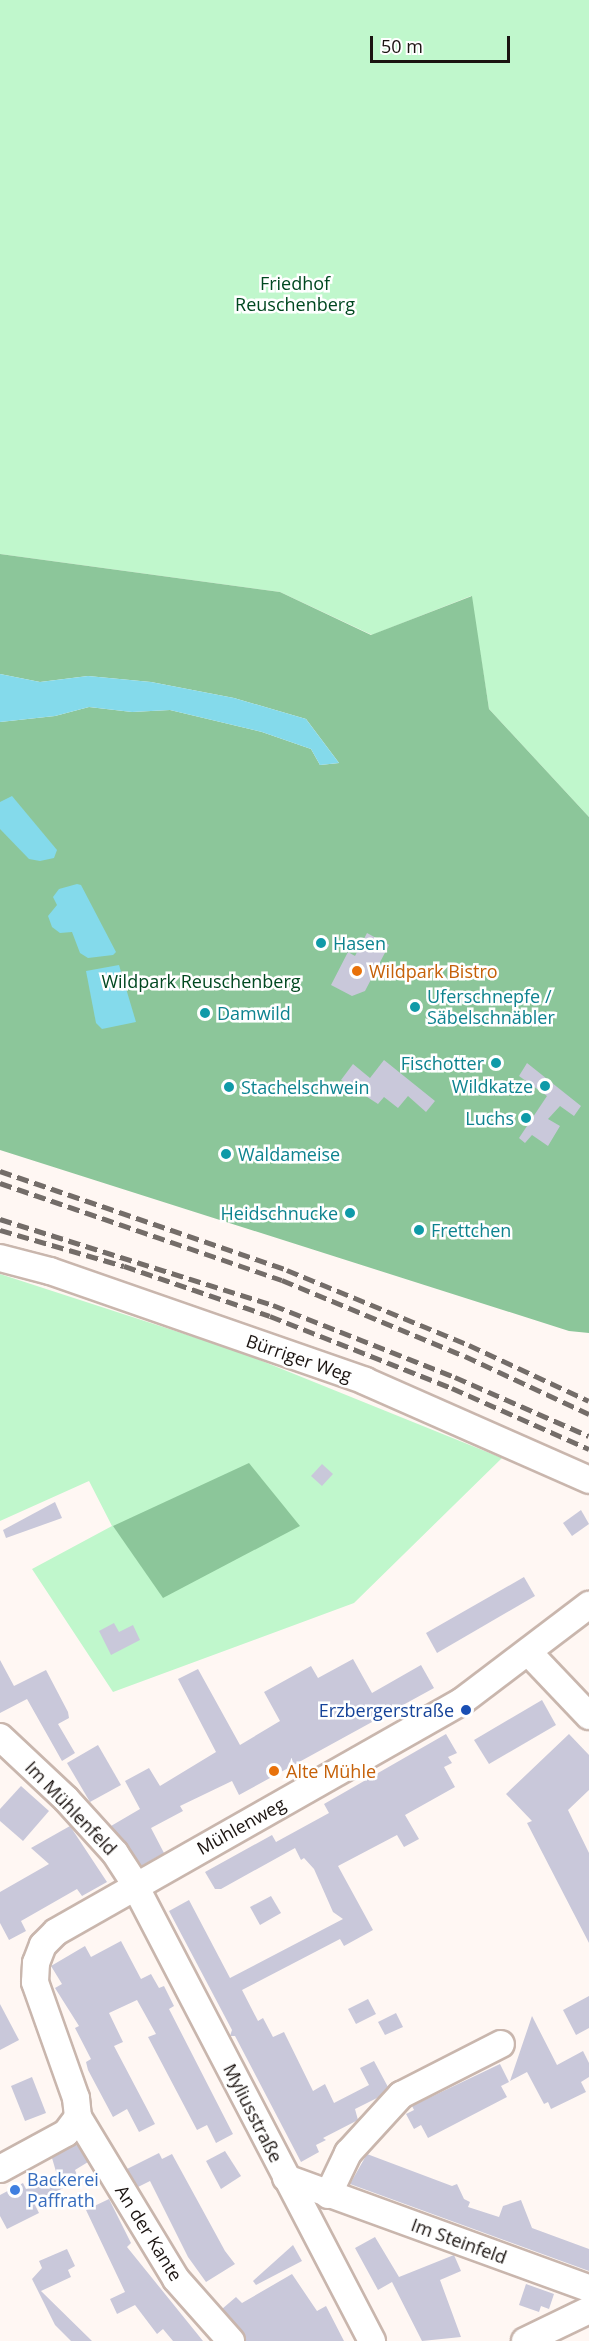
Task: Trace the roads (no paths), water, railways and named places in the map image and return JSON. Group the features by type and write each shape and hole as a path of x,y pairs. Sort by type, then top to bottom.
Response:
{"street":[{"name":"Bürriger Weg","path":"0,1258 50,1271 365,1381 589,1480"},
{"name":"Mühlenweg","path":"78,2117 76,2098 39,2000 36,1963 43,1945 56,1932 135,1885 461,1702 529,1653 589,1605"},
{"path":"529,1653 589,1716"},
{"name":"Im Mühlenfeld","path":"0,1737 66,1799 115,1853 135,1885"},
{"name":"Myliusstraße","path":"135,1885 372,2341"},
{"path":"328,2195 348,2153 401,2095 501,2044"},
{"path":"0,2169 66,2133 78,2117"},
{"name":"An der Kante","path":"78,2117 176,2279 231,2341"},
{"name":"Im Steinfeld","path":"286,2178 589,2288"},
{"path":"525,2341 589,2310"}],"water":[{"path":"0,674 40,682 88,676 151,682 234,698 306,719 339,763 320,765 311,749 262,732 170,710 132,712 89,707 55,716 0,722"},
{"path":"12,796 57,850 54,858 40,861 29,859 0,829 0,802"},
{"path":"81,885 116,952 113,955 88,958 80,953 72,932 60,933 52,927 48,916 57,905 53,897 59,889"},
{"path":"119,965 136,1022 102,1029 96,1023 86,971"}],"railway":[{"path":"0,1171 287,1270 469,1345 589,1401"},
{"path":"0,1183 282,1280 465,1356 589,1414"},
{"path":"0,1219 273,1305 455,1377 589,1436"},
{"path":"0,1230 124,1266 270,1316 452,1388 589,1449"}],"place":[{"name":"Hasen","path":"321,943"},
{"name":"Wildpark Bistro","path":"357,971"},
{"name":"Uferschnepfe / Säbelschnäbler","path":"415,1007"},
{"name":"Damwild","path":"205,1013"},
{"name":"Fischotter","path":"496,1063"},
{"name":"Wildkatze","path":"545,1086"},
{"name":"Stachelschwein","path":"229,1087"},
{"name":"Luchs","path":"526,1118"},
{"name":"Waldameise","path":"226,1154"},
{"name":"Heidschnucke","path":"350,1213"},
{"name":"Frettchen","path":"419,1230"},
{"name":"Erzbergerstraße","path":"466,1710"},
{"name":"Alte Mühle","path":"274,1771"},
{"name":"Backerei Paffrath","path":"15,2190"}],"park label":[{"name":"Friedhof Reuschenberg","path":"295,294"},
{"name":"Wildpark Reuschenberg","path":"201,981"}]}
